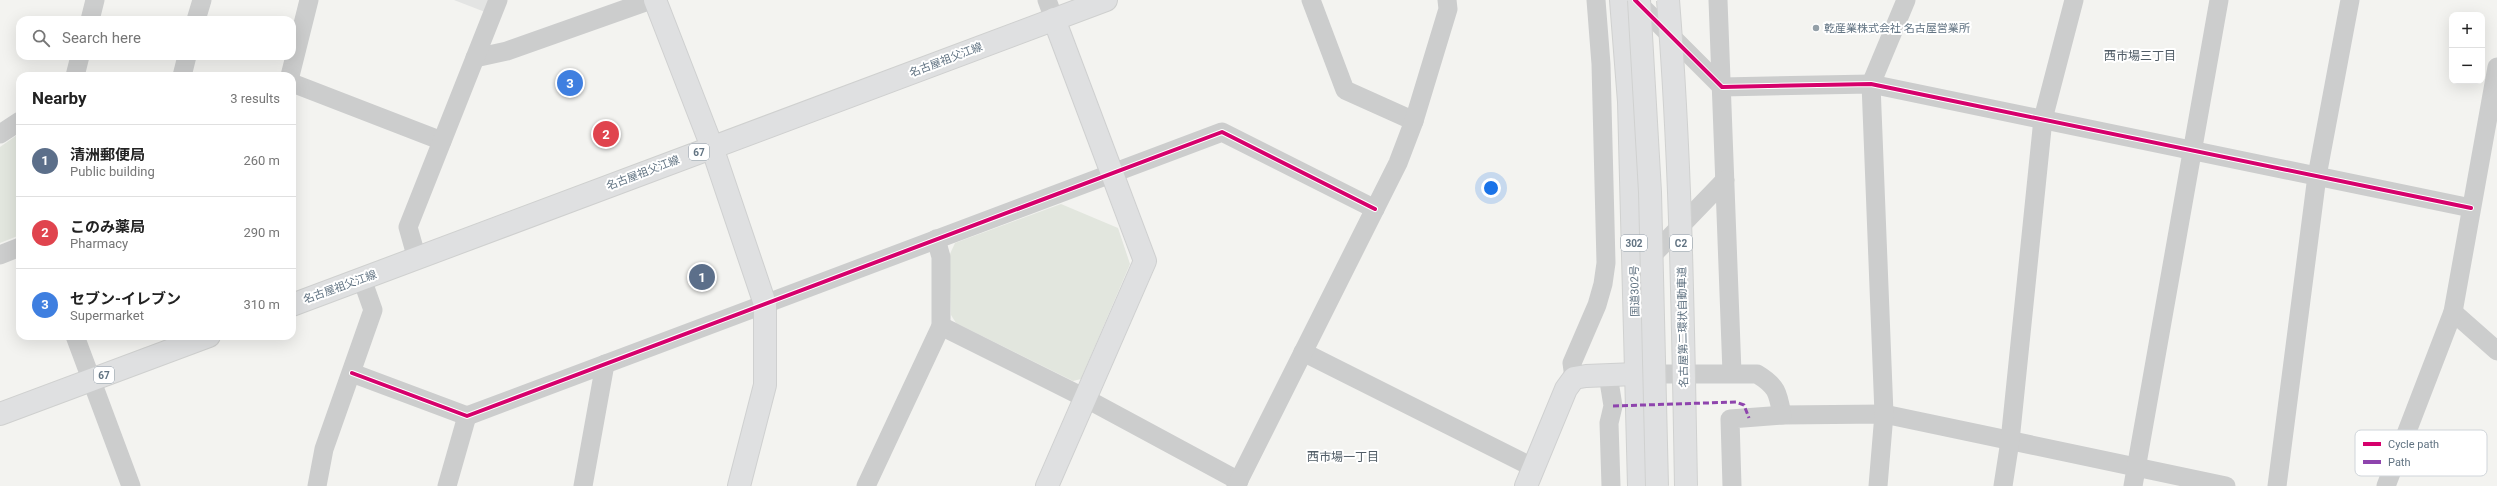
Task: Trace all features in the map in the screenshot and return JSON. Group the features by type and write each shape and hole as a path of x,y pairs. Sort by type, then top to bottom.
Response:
{"main road":[{"path":"654,0 712,147 765,304 765,385 738,486"},
{"name":"名古屋祖父江線","path":"296,304 712,147 1051,10 1106,0"},
{"name":"国道302号","path":"1621,0 1629,102 1639,486"},
{"path":"1639,0 1650,192 1657,486"},
{"name":"名古屋第二環状自動車道","path":"1668,0 1675,87 1680,182 1686,486"},
{"path":"1047,486 1145,261 1111,174 1051,10"},
{"name":"67","path":"0,414 198,340"},
{"path":"1530,477 1566,389 1574,378 1636,374"}],"street":[{"path":"91,16 95,0"},
{"path":"197,16 202,0"},
{"path":"296,52 309,0"},
{"path":"417,259 408,226 498,0"},
{"path":"475,58 507,51 651,0"},
{"path":"1311,0 1345,90 1414,121"},
{"path":"942,326 1085,398 1237,483 1398,163 1414,121 1448,8 1447,0"},
{"path":"1574,378 1572,363 1603,284 1606,226 1596,0"},
{"path":"1635,0 1722,87 1871,84 2471,208"},
{"path":"1878,486 1884,414 1871,84 1906,0"},
{"path":"2003,486 2010,441 2043,119 2074,0"},
{"path":"2133,486 2219,0"},
{"path":"2278,486 2317,176 2350,0"},
{"path":"1720,2 1732,373"},
{"path":"1600,64 1624,35"},
{"path":"76,72 79,60"},
{"path":"183,72 186,60"},
{"path":"291,72 294,60"},
{"path":"2408,430 2453,312 2497,68"},
{"path":"296,85 442,141"},
{"path":"0,134 16,124"},
{"path":"352,373 467,416 1222,132 1375,208"},
{"path":"1634,274 1725,180"},
{"path":"1606,226 1634,252"},
{"path":"866,486 942,326 940,257 936,239"},
{"path":"0,255 16,249"},
{"path":"318,486 324,449 373,310 362,279"},
{"path":"2453,312 2497,351"},
{"path":"76,340 131,486"},
{"path":"1303,352 1530,477"},
{"path":"583,486 605,364"},
{"path":"1636,374 1757,374 1771,382 1778,394 1782,415"},
{"path":"1608,375 1613,406 1610,423 1611,486"},
{"path":"1732,486 1730,419 1782,415 1884,414 2226,486"},
{"path":"447,486 467,416"},
{"path":"2386,486 2390,476"}],"shaded area":[{"path":"454,0 489,0 485,12"},
{"path":"16,136 16,237 0,243 0,147"},
{"path":"1061,204 1118,228 1130,264 1081,379 1073,381 956,323 951,315 949,256 955,243"}],"marked path":[{"path":"1613,406 1736,402 1744,405 1749,418"}],"cycle path":[{"path":"1635,0 1722,87 1871,84 2471,208"},
{"path":"352,373 467,416 1222,132 1375,209"}],"place":[{"name":"乾産業株式会社 名古屋営業所","path":"1816,28"},
{"name":"セブン-イレブン","path":"570,83"},
{"name":"このみ薬局","path":"606,134"},
{"name":"清洲郵便局","path":"702,277"}],"district":[{"name":"西市場三丁目","path":"2140,56"},
{"name":"西市場一丁目","path":"1343,457"}]}
